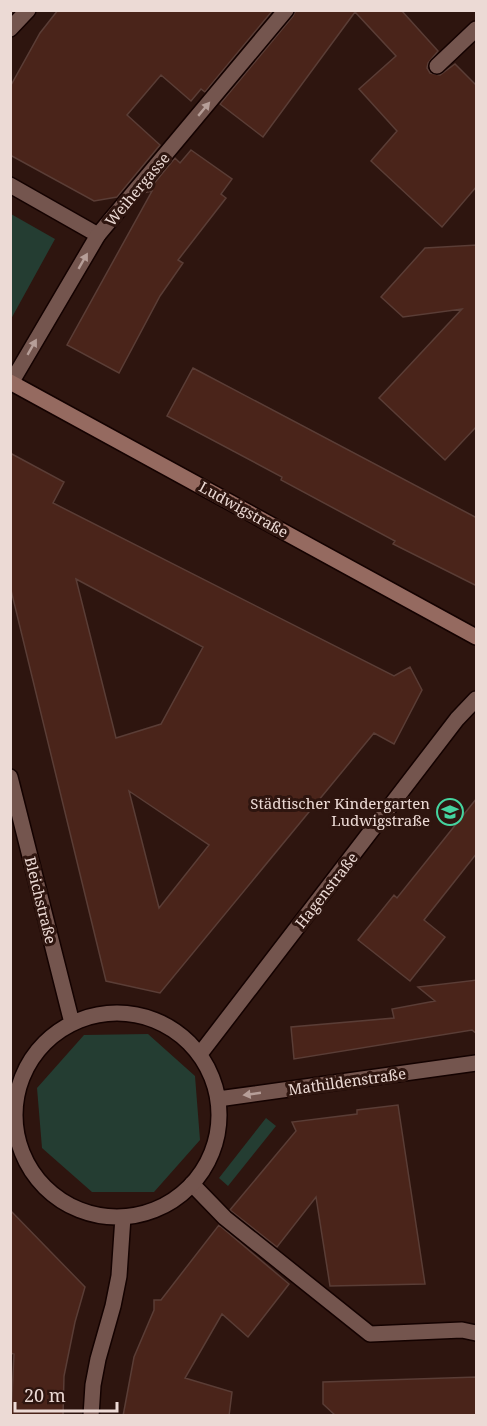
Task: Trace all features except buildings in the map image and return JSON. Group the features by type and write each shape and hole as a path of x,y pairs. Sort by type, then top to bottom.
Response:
{"main road":[{"name":"Ludwigstraße","path":"11,382 477,637"}],"street":[{"name":"Weihergasse","path":"11,382 98,235 285,10"},
{"path":"437,66 477,29"},
{"path":"10,185 98,235"},
{"name":"Hagenstraße","path":"200,1054 457,719 477,699"},
{"name":"Bleichstraße","path":"10,777 72,1023"},
{"path":"118,1012 141,1015 164,1023 183,1036 200,1054 208,1068 218,1099 218,1130 209,1159 192,1184 172,1201 149,1212 123,1217 90,1214 61,1200 37,1178 21,1150 13,1118 18,1089 30,1062 48,1039 72,1023 94,1015 118,1012"},
{"name":"Mathildenstraße","path":"218,1099 477,1063"},
{"path":"192,1184 225,1218 370,1334 462,1330 477,1333"},
{"path":"91,1416 98,1359 113,1306 118,1276 123,1217"}],"green space":[{"path":"11,214 55,239 11,319"},
{"path":"148,1034 195,1076 200,1140 154,1192 92,1192 42,1148 37,1088 84,1035"},
{"path":"266,1118 276,1126 228,1186 219,1178"}],"place":[{"name":"Städtischer Kindergarten Ludwigstraße","path":"450,812"}]}
